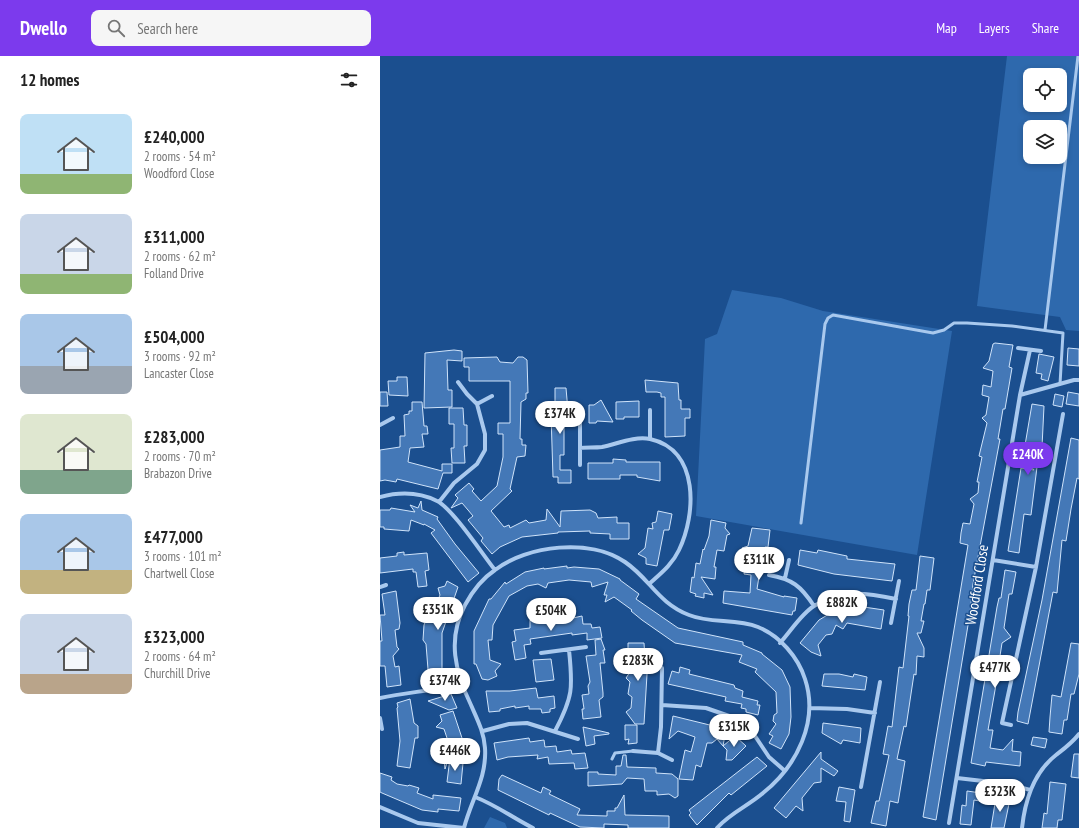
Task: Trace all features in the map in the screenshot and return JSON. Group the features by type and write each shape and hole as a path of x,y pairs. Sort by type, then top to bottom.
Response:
{"street":[{"path":"1018,348 1041,351"},
{"name":"Woodford Close","path":"949,823 1020,395 1030,350"},
{"path":"1020,395 1079,380"},
{"path":"439,502 454,483 477,464 483,455 486,444 477,404 466,394 458,382"},
{"path":"477,404 492,396"},
{"path":"650,410 650,439"},
{"path":"1011,725 1002,723 1036,566 1063,414"},
{"path":"380,425 393,418"},
{"path":"580,423 580,465"},
{"path":"580,448 601,447 633,440 650,439 671,450 679,459 689,478 691,500 679,550 666,569 649,584"},
{"path":"380,496 412,494 439,502 450,513 494,570"},
{"path":"380,807 418,823 464,828 481,785 486,762 483,731 461,684 456,662 455,645 460,618 472,594 494,570 512,560 528,554 565,547 583,547 603,551 625,561 649,584 657,594 680,612 704,619 745,623 760,628 780,643 796,660 803,672 810,708 807,729 794,759 766,791 730,815 717,828"},
{"path":"785,578 789,560"},
{"path":"993,560 1036,566"},
{"path":"769,575 785,578 803,591 814,606"},
{"path":"891,623 899,582"},
{"path":"380,587 386,585"},
{"path":"780,643 814,606 832,597 862,592 896,598"},
{"path":"541,653 586,648"},
{"path":"555,731 571,695 572,686 569,650"},
{"path":"658,753 662,705 662,668"},
{"path":"861,787 880,682"},
{"path":"380,698 401,693 435,690 461,684"},
{"path":"662,705 706,708 732,716 751,730 769,756 784,771"},
{"path":"810,708 847,709 875,713"},
{"path":"380,718 382,729"},
{"path":"483,731 508,724 527,723 578,739"},
{"path":"1022,828 1030,790 1045,765 1072,744 1079,734"},
{"path":"633,752 658,753 672,760"},
{"path":"957,778 1009,784 1030,790"},
{"path":"475,797 501,809 513,818 533,828"}],"lane":[{"path":"1045,330 1078,56"},
{"path":"801,523 825,324 828,318 833,315 933,333 944,330 954,323 967,323 1045,330 1062,333 1060,384"},
{"path":"612,759 615,753 633,752"}],"shaded area":[{"path":"1007,56 1079,56 1079,331 1066,330 1060,317 977,306"},
{"path":"732,290 781,298 823,311 952,331 917,555 696,516 705,339 717,334"},
{"path":"490,817 505,823 507,828 484,828"}],"building":[{"path":"993,344 1013,345 1009,367 1012,368 1005,409 1003,409 998,439 1000,439 973,584 970,613 936,820 923,817 968,545 960,543 961,533 963,523 970,524 974,504 970,499 978,493 979,482 977,482 982,457 979,456 987,423 982,418 986,415 989,397 982,395 983,385 991,387 993,371 983,368 989,361"},
{"path":"1068,348 1079,349 1079,366 1067,365"},
{"path":"454,350 462,351 462,361 447,360 448,390 452,390 452,407 424,408 425,353"},
{"path":"1039,354 1054,357 1048,381 1041,379 1042,374 1036,373"},
{"path":"497,357 500,362 513,363 518,357 523,357 527,360 528,393 526,393 526,399 521,402 520,439 522,439 522,445 526,445 525,456 517,457 510,489 512,491 491,511 504,527 509,525 510,528 526,520 529,523 546,520 547,509 560,527 561,511 590,510 596,513 598,518 617,517 617,523 629,523 629,539 610,539 610,534 590,533 590,531 558,532 522,537 500,547 492,554 481,541 483,538 468,520 473,516 462,503 451,508 458,498 455,495 469,483 474,489 472,491 481,501 497,486 503,457 503,434 498,434 498,423 510,423 510,381 469,381 469,367 464,367 464,358"},
{"path":"397,377 407,377 408,396 389,395 388,381 397,381"},
{"path":"645,380 678,383 681,409 690,409 690,418 685,418 685,436 665,437 665,397 661,397 661,393 646,392"},
{"path":"555,388 566,388 568,411 567,420 564,421 564,455 560,455 560,470 571,470 571,483 558,483 558,477 553,477 551,414 555,414"},
{"path":"380,392 387,392 388,406 380,406"},
{"path":"1068,392 1079,394 1079,406 1066,404"},
{"path":"1055,394 1064,396 1062,407 1053,405"},
{"path":"601,400 613,422 597,421 596,423 589,423 589,405 594,405"},
{"path":"639,401 639,417 624,417 624,419 616,419 616,402"},
{"path":"412,402 422,402 424,426 427,426 428,434 422,434 424,447 410,448 408,462 442,471 442,464 452,464 452,473 443,473 438,489 397,479 396,482 385,480 380,481 380,450 400,447 400,436 405,436 404,415 409,414 409,411 412,411"},
{"path":"1032,404 1044,406 1042,447 1040,459 1038,459 1031,515 1024,514 1019,553 1008,551 1021,468 1034,470 1023,457"},
{"path":"449,408 463,408 464,425 467,425 467,446 464,446 465,463 452,463 451,448 454,448 454,424 449,424"},
{"path":"1071,438 1079,440 1079,479 1077,478 1066,541 1062,540 1057,593 1053,592 1028,724 1017,721 1018,712 1042,600"},
{"path":"613,459 626,460 626,462 660,462 660,481 637,477 637,475 620,475 620,479 588,479 588,463 613,463"},
{"path":"421,501 422,510 438,517 437,519 455,544 479,573 468,582 431,533 435,530 424,524 411,520 409,531 384,529 384,527 380,527 380,510 390,510 391,508 415,512 410,505 418,508"},
{"path":"658,511 672,514 669,530 664,530 657,566 646,564 646,558 638,554 645,548 648,528 653,529 652,523 656,522"},
{"path":"711,520 726,523 725,528 730,534 727,535 724,551 717,550 714,567 716,567 715,579 701,577 713,595 704,593 704,598 695,596 696,594 690,592 696,563 700,564 703,549 704,550 709,536"},
{"path":"752,528 770,530 768,547 765,547 762,558 757,589 784,597 797,598 795,611 793,611 792,615 723,603 724,591 750,593 751,575 744,574 748,553 742,548 748,546"},
{"path":"800,550 817,553 818,550 847,556 847,559 895,564 892,581 834,574 798,565"},
{"path":"404,552 404,555 427,553 429,570 425,571 427,586 418,587 416,572 413,572 413,569 380,573 380,558 397,556 397,553"},
{"path":"920,556 934,558 930,590 927,590 921,621 924,621 921,633 917,633 924,648 924,657 917,656 916,675 914,674 906,727 904,726 897,759 905,761 898,803 890,801 886,826 871,823 876,801 879,801 889,755 883,754 888,726 892,727 899,667 903,668 909,604 912,590 916,590"},
{"path":"567,566 567,568 574,567 599,569 620,579 639,594 636,599 678,628 743,642 743,645 762,653 782,670 790,687 791,717 789,734 781,749 769,743 773,736 769,734 776,724 773,721 774,715 777,713 776,692 755,672 757,669 739,662 742,655 675,643 642,620 631,611 632,610 614,597 605,602 607,595 604,595 608,582 592,587 591,582 569,580 548,583 546,588 538,584 527,586 509,596 493,625 492,640 488,640 490,660 501,664 495,671 497,676 488,680 482,679 476,664 474,664 474,631 489,599 491,599 505,582 506,584 525,572 544,568"},
{"path":"1005,570 1016,572 1012,594 1009,594 1004,628 1011,637 1002,643 988,730 993,730 990,748 1003,750 1013,739 1012,751 1021,752 1020,766 986,762 985,766 971,763 997,607 999,598 1001,598"},
{"path":"447,581 458,587 442,633 442,680 429,682 426,644 423,640 424,625 428,615 431,616 440,595 438,588 445,586"},
{"path":"396,591 400,623 399,629 395,630 397,647 399,649 393,656 395,667 399,666 401,685 387,687 385,666 380,666 380,641 382,641 380,615 385,615 382,594"},
{"path":"857,606 884,610 881,629 847,623 843,629 836,625 832,634 826,635 818,645 821,656 811,652 800,643 819,620 834,611 856,608"},
{"path":"560,616 564,620 582,616 583,624 591,624 592,628 600,627 602,638 587,640 587,633 572,635 572,633 530,639 531,644 524,645 526,658 515,660 512,642 516,641 514,630 530,628 530,620"},
{"path":"601,639 605,650 603,650 605,663 600,663 603,693 603,697 599,700 601,717 583,719 582,709 584,709 582,695 589,694 588,686 590,682 586,656 596,655 595,640"},
{"path":"628,643 644,643 645,658 648,658 644,724 635,724 626,712 631,708 632,697 628,694 630,682 626,678 634,666 626,662 628,659"},
{"path":"1071,643 1079,644 1079,674 1074,694 1071,694 1067,720 1064,720 1062,734 1049,732 1052,695 1061,697"},
{"path":"551,659 554,680 536,682 533,660"},
{"path":"680,667 690,670 689,674 734,685 735,688 743,691 742,697 758,701 757,705 760,705 758,715 746,712 746,709 741,708 742,704 725,701 726,697 668,684 672,671 679,673"},
{"path":"824,674 839,674 853,677 854,674 867,677 865,690 822,686"},
{"path":"536,688 538,698 554,696 555,708 550,709 550,712 542,713 541,709 529,709 529,706 515,708 515,706 500,709 500,711 489,712 486,691 510,691"},
{"path":"451,694 457,708 449,710 428,701"},
{"path":"410,699 414,723 418,726 418,738 415,738 410,768 397,766 400,741 397,703"},
{"path":"453,711 462,738 464,753 451,750 445,769 443,749 449,744 444,729 436,727 442,721 440,715"},
{"path":"673,716 726,729 723,746 717,739 712,743 707,743 701,767 696,765 693,780 679,779 685,750 691,752 695,737 678,731 669,739"},
{"path":"823,723 861,728 860,743 843,740 841,744 822,733"},
{"path":"625,725 637,725 637,743 628,744 629,739 625,740"},
{"path":"583,727 609,734 594,736 595,744 586,746"},
{"path":"735,736 746,746 732,760 726,760 727,750 723,746"},
{"path":"1033,737 1047,739 1045,748 1031,745"},
{"path":"529,738 530,742 544,740 545,747 556,746 557,752 571,750 572,754 585,753 588,768 575,769 574,763 549,764 548,757 537,759 538,755 508,757 497,760 494,743"},
{"path":"821,752 821,759 838,771 834,776 821,768 821,782 814,783 802,798 803,811 796,806 786,818 774,808"},
{"path":"1074,754 1079,754 1079,778 1071,777"},
{"path":"623,755 626,755 627,767 656,768 656,773 672,774 678,779 678,796 675,798 669,794 657,795 657,791 645,791 644,779 627,778 622,784 588,786 588,772 616,775 616,766 621,766"},
{"path":"757,757 767,766 731,795 729,793 697,825 689,815 691,813 689,810"},
{"path":"450,758 463,763 461,784 447,782"},
{"path":"380,773 392,777 391,780 397,784 419,788 417,793 433,799 433,795 461,798 459,811 438,809 438,812 422,810 382,793 380,792"},
{"path":"502,775 541,793 543,787 551,791 549,794 580,809 577,815 607,816 607,811 615,811 615,808 617,808 624,795 625,815 669,816 669,828 628,828 628,825 604,824 604,828 580,827 550,813 549,815 498,790 499,779"},
{"path":"1050,782 1066,784 1062,820 1058,820 1057,828 1042,828 1044,813 1047,814"},
{"path":"839,787 855,790 850,822 844,821 846,802 836,801"},
{"path":"967,791 981,793 980,801 974,800 971,825 960,824 962,805 966,806"},
{"path":"996,797 1010,799 1004,828 991,828"}]}
